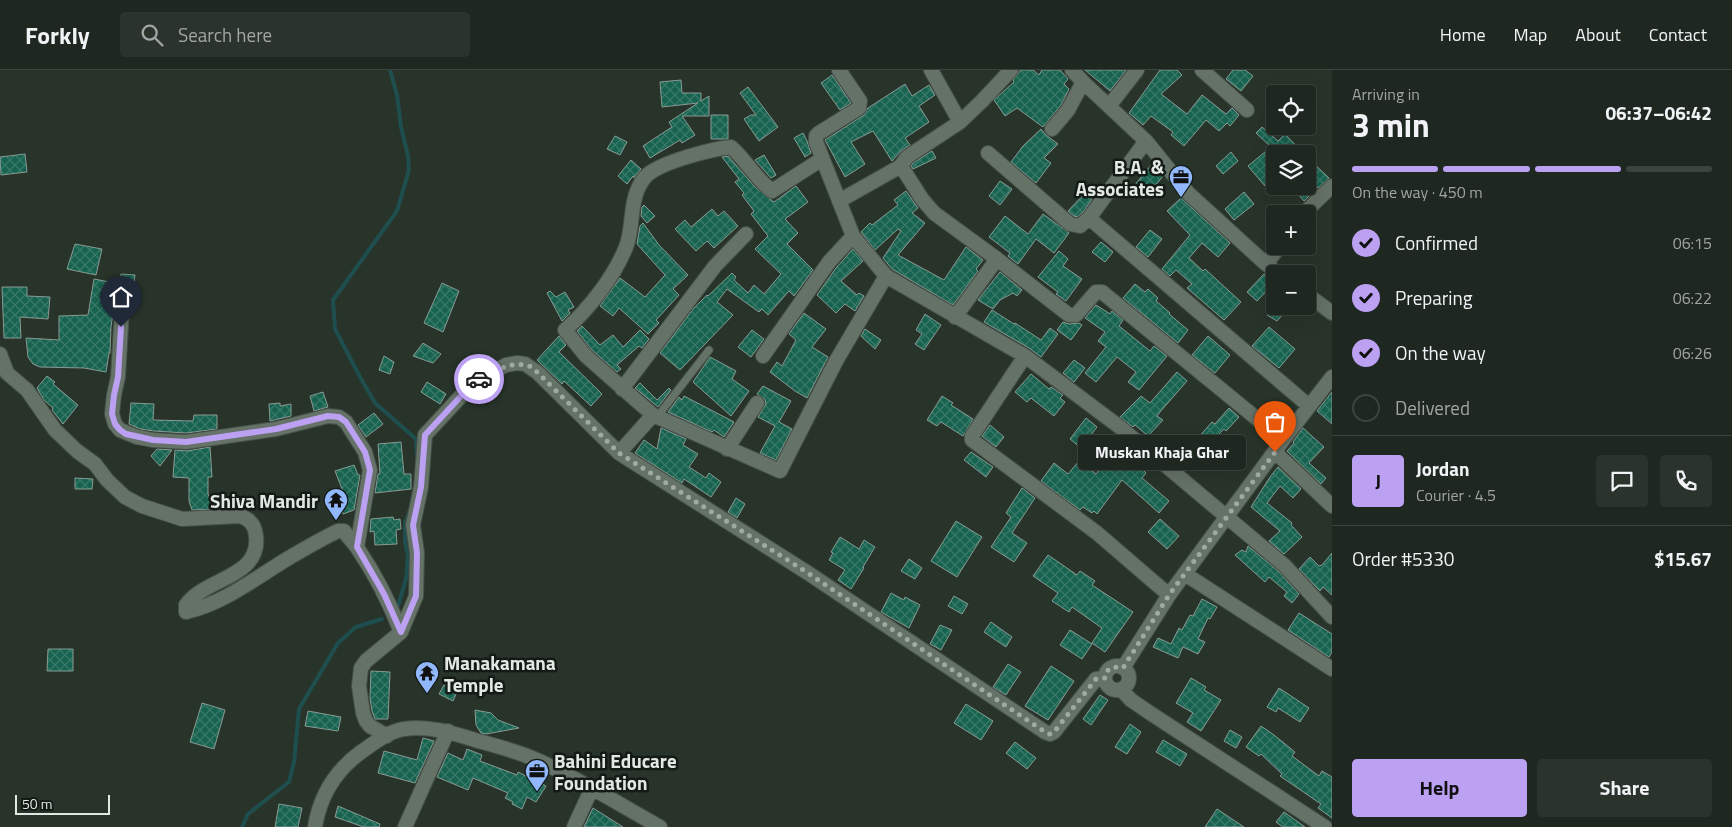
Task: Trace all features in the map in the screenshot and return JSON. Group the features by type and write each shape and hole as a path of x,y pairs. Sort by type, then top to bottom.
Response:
{"street":[{"path":"840,70 860,101 860,105 859,108 816,136 816,142 853,236 886,276 1025,356 1121,428 1284,565 1332,617"},
{"path":"931,70 960,122"},
{"path":"839,201 901,166 907,157 960,122 1011,70"},
{"path":"1072,70 1146,141 1188,194 1266,264 1273,255"},
{"path":"1109,106 1137,70"},
{"path":"1202,70 1247,110"},
{"path":"1052,129 1068,110 1083,82"},
{"path":"988,154 1070,224 1080,226 1089,218 1146,141"},
{"path":"822,159 772,191 731,147 716,149 662,167 646,176 637,192 627,245 616,270 576,320 565,330 586,356 655,416 780,471 836,361 886,276"},
{"path":"901,166 922,199 934,213 1069,315 1076,314 1096,292 1102,292 1279,446 1332,506"},
{"path":"1312,205 1332,186"},
{"path":"1089,218 1309,406"},
{"path":"622,389 715,266 746,234"},
{"path":"763,356 829,262 853,236"},
{"path":"955,317 997,259"},
{"path":"1316,301 1332,313"},
{"path":"122,310 118,377 112,414 115,424 120,430 137,437 153,440 186,442 276,429 328,416 339,417 346,422 365,452 370,470 357,547"},
{"path":"0,354 7,373 27,390 55,430 77,451 95,464 107,480 125,497 142,506 182,519 240,516 253,524 256,532 256,549 250,561 232,576 197,593 186,605 186,612 205,607 228,596 288,558 338,530 344,531 357,547 384,594 401,632"},
{"path":"1025,356 972,436 972,440 1098,534 1169,595"},
{"path":"387,736 370,726 366,721 363,713 360,686 361,668 366,661 401,632 416,596 417,553 413,525 421,487 425,435 475,381 506,366 517,363 532,367 619,453 808,573 1045,732 1050,734 1054,732 1096,679 1105,678"},
{"path":"1123,668 1169,595 1309,406 1330,385"},
{"path":"727,449 757,403"},
{"path":"619,453 655,416"},
{"path":"1185,574 1332,669"},
{"path":"1116,666 1123,668 1129,677 1127,684 1121,688 1110,688 1105,678 1110,669 1116,666"},
{"path":"1121,688 1131,700 1150,713 1325,827"},
{"path":"315,827 326,789 346,762 380,739 403,729 448,731 535,759 592,788 660,827"},
{"path":"405,827 448,731"},
{"path":"574,827 592,788"}],"lane":[{"path":"655,416 709,350"}],"building":[{"path":"1021,70 1033,70 1039,75 1042,70 1060,70 1068,79 1064,84 1069,89 1061,105 1043,127 1017,108 1005,116 994,100 1014,82 1013,80"},
{"path":"1085,70 1126,70 1110,91"},
{"path":"1160,70 1177,70 1182,75 1161,94 1187,114 1202,95 1226,114 1232,108 1239,115 1230,126 1227,123 1219,131 1206,120 1184,146 1171,135 1173,132 1151,116 1143,125 1129,113"},
{"path":"1233,70 1245,70 1253,76 1241,91 1226,79"},
{"path":"832,75 851,103 840,110 821,83"},
{"path":"681,80 682,93 701,93 701,101 709,96 709,116 682,116 695,135 682,143 680,140 650,158 643,146 672,127 669,122 698,103 662,107 660,82"},
{"path":"905,84 912,96 929,85 935,95 919,106 929,122 905,138 910,145 902,150 892,161 873,131 851,142 865,164 845,177 825,140 864,115 868,108"},
{"path":"748,87 778,127 759,141 744,119 751,115 756,115 740,93"},
{"path":"711,115 728,115 728,139 711,139"},
{"path":"1262,127 1266,130 1266,135 1271,135 1278,141 1286,135 1295,145 1269,145 1256,133"},
{"path":"1041,129 1058,144 1044,158 1051,163 1036,183 1011,162 1023,146"},
{"path":"803,133 811,153 805,157 794,138"},
{"path":"615,136 627,142 620,155 607,149"},
{"path":"932,151 936,158 913,169 911,166 913,163"},
{"path":"1266,151 1265,186 1248,166"},
{"path":"1231,152 1238,161 1223,174 1216,166"},
{"path":"25,154 27,172 1,175 0,157"},
{"path":"764,155 776,175 771,178 755,160"},
{"path":"728,156 755,187 774,202 796,186 808,202 785,219 798,233 787,244 813,270 794,296 789,291 768,315 762,309 759,312 727,289 717,302 733,315 680,370 660,353 694,308 707,295 732,273 736,277 734,280 748,293 754,285 764,294 781,274 755,249 768,236 751,214 754,211 735,182 739,179 722,157"},
{"path":"631,160 641,169 627,184 618,176"},
{"path":"1151,165 1163,176 1147,196 1134,186"},
{"path":"1316,166 1329,178 1318,188 1316,186"},
{"path":"1000,181 1012,189 1000,205 989,196"},
{"path":"906,191 918,208 912,213 925,223 898,255 944,280 966,247 983,260 976,269 978,271 953,305 892,269 883,258 901,231 898,229 875,250 861,232 870,223 872,225 898,205 894,200"},
{"path":"1244,192 1254,204 1234,220 1225,209"},
{"path":"1085,193 1092,199 1083,212 1077,217 1074,216 1068,211"},
{"path":"1299,195 1310,195 1304,201"},
{"path":"1181,198 1230,243 1218,257 1202,243 1189,258 1203,271 1205,269 1241,302 1224,320 1187,288 1192,284 1176,270 1170,276 1162,269 1190,235 1167,211"},
{"path":"644,205 655,216 647,223 641,216"},
{"path":"712,209 718,216 724,211 738,226 714,248 707,241 696,251 675,229 685,220 691,227"},
{"path":"1043,214 1069,233 1054,253 1036,239 1018,264 1008,256 1010,253 989,237 1005,216 1028,234"},
{"path":"643,223 659,245 688,275 673,289 679,295 656,320 659,323 648,334 619,308 613,316 600,306 620,278 645,297 665,275 637,244 640,226"},
{"path":"1150,230 1162,239 1148,257 1136,247"},
{"path":"1101,242 1113,252 1105,262 1092,252"},
{"path":"75,244 102,249 96,275 67,269"},
{"path":"853,249 863,261 841,281 857,295 859,293 864,296 855,311 845,304 836,313 817,295 836,268"},
{"path":"1059,251 1068,259 1063,266 1082,279 1066,301 1056,294 1058,292 1038,277"},
{"path":"1000,272 1022,290 1017,296 1013,293 1000,300 993,309 978,300"},
{"path":"121,274 135,275 132,301 117,300 114,306 110,353 106,372 84,368 40,367 33,364 28,357 26,338 59,340 59,316 88,315 94,279 120,284"},
{"path":"1264,274 1266,276 1266,291 1257,301 1247,292"},
{"path":"442,283 459,291 443,332 424,323"},
{"path":"1135,284 1145,292 1148,289 1158,298 1156,301 1188,330 1178,343 1123,298"},
{"path":"2,287 27,287 27,296 50,297 48,319 20,317 21,338 4,338"},
{"path":"550,291 556,297 565,292 574,307 568,310 570,313 562,321 547,293"},
{"path":"1096,305 1110,314 1112,311 1123,320 1119,326 1150,351 1154,346 1167,356 1139,390 1128,382 1136,372 1117,357 1096,382 1085,373 1106,347 1098,341 1105,332 1085,318"},
{"path":"992,310 1041,340 1050,328 1058,334 1041,357 984,322"},
{"path":"804,313 826,329 812,347 828,357 807,398 770,372 777,362 782,366 796,340 789,334"},
{"path":"925,314 941,325 924,350 915,344 922,334 916,330"},
{"path":"1267,315 1282,315 1277,321"},
{"path":"1063,322 1069,324 1079,323 1082,325 1071,340 1057,330"},
{"path":"582,326 600,345 613,335 623,347 640,330 649,339 642,348 639,346 617,365 621,369 617,372 592,350 577,331"},
{"path":"1269,327 1295,349 1279,368 1252,346"},
{"path":"865,329 881,340 875,349 861,336"},
{"path":"752,330 764,339 751,357 738,347"},
{"path":"559,336 566,345 559,352 602,394 591,406 564,381 562,384 537,360"},
{"path":"1208,336 1230,355 1215,373 1192,355"},
{"path":"423,343 441,354 433,363 413,356"},
{"path":"384,356 394,362 390,374 379,370"},
{"path":"710,357 736,371 732,379 749,391 731,416 693,382"},
{"path":"1074,360 1085,368 1074,382 1063,373"},
{"path":"1177,372 1187,381 1157,416 1163,420 1148,436 1135,425 1133,427 1120,417 1141,396 1150,403"},
{"path":"1031,374 1049,389 1051,387 1063,395 1060,398 1065,402 1054,416 1031,398 1027,402 1015,392"},
{"path":"47,376 55,382 53,384 78,405 63,424 37,388"},
{"path":"427,382 446,394 440,404 421,392"},
{"path":"640,383 657,400 669,388 671,390 658,407 635,388"},
{"path":"763,386 791,401 779,422 792,429 776,460 760,453 775,426 758,417 766,404 765,399 757,394"},
{"path":"323,392 328,407 314,411 310,396"},
{"path":"1332,392 1332,424 1317,411"},
{"path":"684,396 734,422 724,437 714,430 712,432 668,412 679,397 682,400"},
{"path":"942,396 953,403 951,405 973,419 963,436 941,422 937,426 927,420"},
{"path":"131,403 154,404 153,420 193,421 194,415 217,415 217,429 186,433 140,429 129,424"},
{"path":"280,403 280,406 291,404 291,416 270,421 269,404"},
{"path":"1229,408 1239,417 1226,431 1224,429 1206,447 1212,453 1197,470 1183,455 1212,422 1215,424"},
{"path":"374,413 383,424 366,437 358,425"},
{"path":"1086,418 1097,427 1081,448 1070,439"},
{"path":"990,425 1004,437 996,447 982,436"},
{"path":"661,428 686,439 683,445 698,454 689,467 706,478 709,473 721,482 711,497 684,479 682,483 635,453 644,440 657,449"},
{"path":"1303,428 1324,447 1309,463 1326,478 1321,484 1287,451"},
{"path":"401,442 404,474 411,474 411,489 375,493 378,474 380,474 378,444"},
{"path":"210,447 212,477 208,477 208,494 213,509 192,510 189,501 189,478 173,477 175,450 187,451"},
{"path":"1118,447 1134,460 1136,458 1146,466 1143,470 1146,473 1142,478 1169,501 1159,513 1122,480 1097,514 1083,507 1080,510 1041,481 1054,463 1068,474 1079,461 1096,474"},
{"path":"157,449 172,450 160,466 151,456"},
{"path":"971,452 993,467 986,477 964,460"},
{"path":"354,465 358,475 360,475 354,510 343,514 340,502 346,499 335,471"},
{"path":"1278,467 1301,489 1293,498 1280,486 1267,503 1292,523 1291,525 1302,537 1284,554 1269,541 1280,531 1251,507"},
{"path":"75,478 93,479 92,489 75,489"},
{"path":"1022,488 1035,498 1012,533 1027,543 1014,562 991,547 1011,517 1006,513"},
{"path":"736,498 745,504 737,518 728,512"},
{"path":"393,517 394,520 400,519 401,529 396,530 397,544 375,545 374,531 370,532 371,519"},
{"path":"1160,519 1179,536 1167,549 1148,532"},
{"path":"956,521 982,537 957,577 931,561"},
{"path":"840,537 859,549 864,540 875,547 851,589 838,580 845,570 829,560 833,553 831,552"},
{"path":"1248,546 1278,571 1299,594 1292,603 1284,596 1287,592 1269,577 1265,582 1235,555 1242,550 1246,552"},
{"path":"1332,553 1332,595 1323,587 1320,591 1299,569 1310,557 1319,566 1322,565"},
{"path":"1048,555 1077,575 1080,571 1095,581 1092,585 1133,612 1105,652 1092,643 1102,628 1072,607 1069,612 1052,601 1058,593 1033,576"},
{"path":"909,559 922,568 915,579 901,571"},
{"path":"891,593 904,600 905,597 920,605 909,628 881,612"},
{"path":"954,596 968,604 962,614 948,606"},
{"path":"1202,599 1217,607 1210,619 1208,618 1198,639 1205,642 1198,654 1183,647 1178,658 1153,647 1158,638 1171,644 1179,628 1182,630 1190,615 1193,616"},
{"path":"1299,613 1332,634 1332,652 1329,657 1288,630"},
{"path":"991,622 1012,637 1006,647 984,632"},
{"path":"940,625 952,630 941,650 930,644"},
{"path":"1070,630 1092,644 1082,659 1060,645"},
{"path":"48,649 73,649 73,671 47,671"},
{"path":"1008,664 1021,672 1006,695 993,687"},
{"path":"1051,666 1074,681 1048,720 1025,706"},
{"path":"371,671 390,672 388,719 375,719 372,711 370,698"},
{"path":"1191,678 1206,687 1204,690 1221,700 1201,731 1187,722 1193,713 1176,703"},
{"path":"444,685 457,692 453,701 439,694"},
{"path":"1279,688 1309,708 1300,722 1278,708 1276,712 1267,707"},
{"path":"1100,695 1108,700 1091,725 1083,719"},
{"path":"202,703 225,710 214,749 190,742"},
{"path":"966,704 993,721 981,740 954,723"},
{"path":"475,710 491,713 498,720 519,728 486,734 481,733 476,725"},
{"path":"308,711 341,717 338,731 305,726"},
{"path":"1130,724 1141,732 1127,754 1115,747"},
{"path":"1261,726 1295,752 1292,756 1319,776 1322,771 1332,777 1332,818 1318,808 1321,804 1280,776 1282,774 1261,754 1259,756 1246,747"},
{"path":"1230,730 1242,737 1236,748 1224,741"},
{"path":"423,738 434,741 415,783 378,773 384,751 417,760"},
{"path":"1163,740 1187,754 1180,766 1156,752"},
{"path":"1015,742 1036,758 1027,769 1006,753"},
{"path":"467,749 482,755 480,761 517,775 518,772 546,786 536,802 527,797 522,809 505,798 508,793 473,778 468,790 437,777 448,753 463,760"},
{"path":"279,804 302,808 298,827 275,827"},
{"path":"338,806 380,824 379,827 364,827 335,817"},
{"path":"593,808 623,827 584,827"},
{"path":"1217,809 1244,827 1205,827"},
{"path":"1284,812 1305,827 1283,827 1276,822"}],"waterway":[{"path":"390,70 397,95 409,170 397,211 333,300 335,329 375,403 416,439 417,456"},
{"path":"398,606 406,579 408,556 405,542 405,523 410,510"},
{"path":"242,827 248,814 289,782 294,762 299,709 338,643 356,627 382,619"}],"way so far":[{"path":"479,379 506,366 517,363 532,367 619,453 808,573 1050,734 1054,732 1096,679 1105,678 1107,671 1112,667 1120,666 1123,668 1169,595 1275,452"}],"place":[{"name":"B.A. & Associates","path":"1181,198"},
{"name":"Muskan Khaja Ghar","path":"1275,452"},
{"name":"Shiva Mandir","path":"336,521"},
{"name":"Manakamana Temple","path":"427,694"},
{"name":"Bahini Educare Foundation","path":"537,792"}],"route":[{"path":"121,327 118,377 112,414 115,424 126,434 153,440 186,442 276,429 328,416 339,417 346,422 365,452 370,470 357,547 384,594 401,632 416,596 417,553 413,525 421,487 422,448 425,435 479,379"}]}
